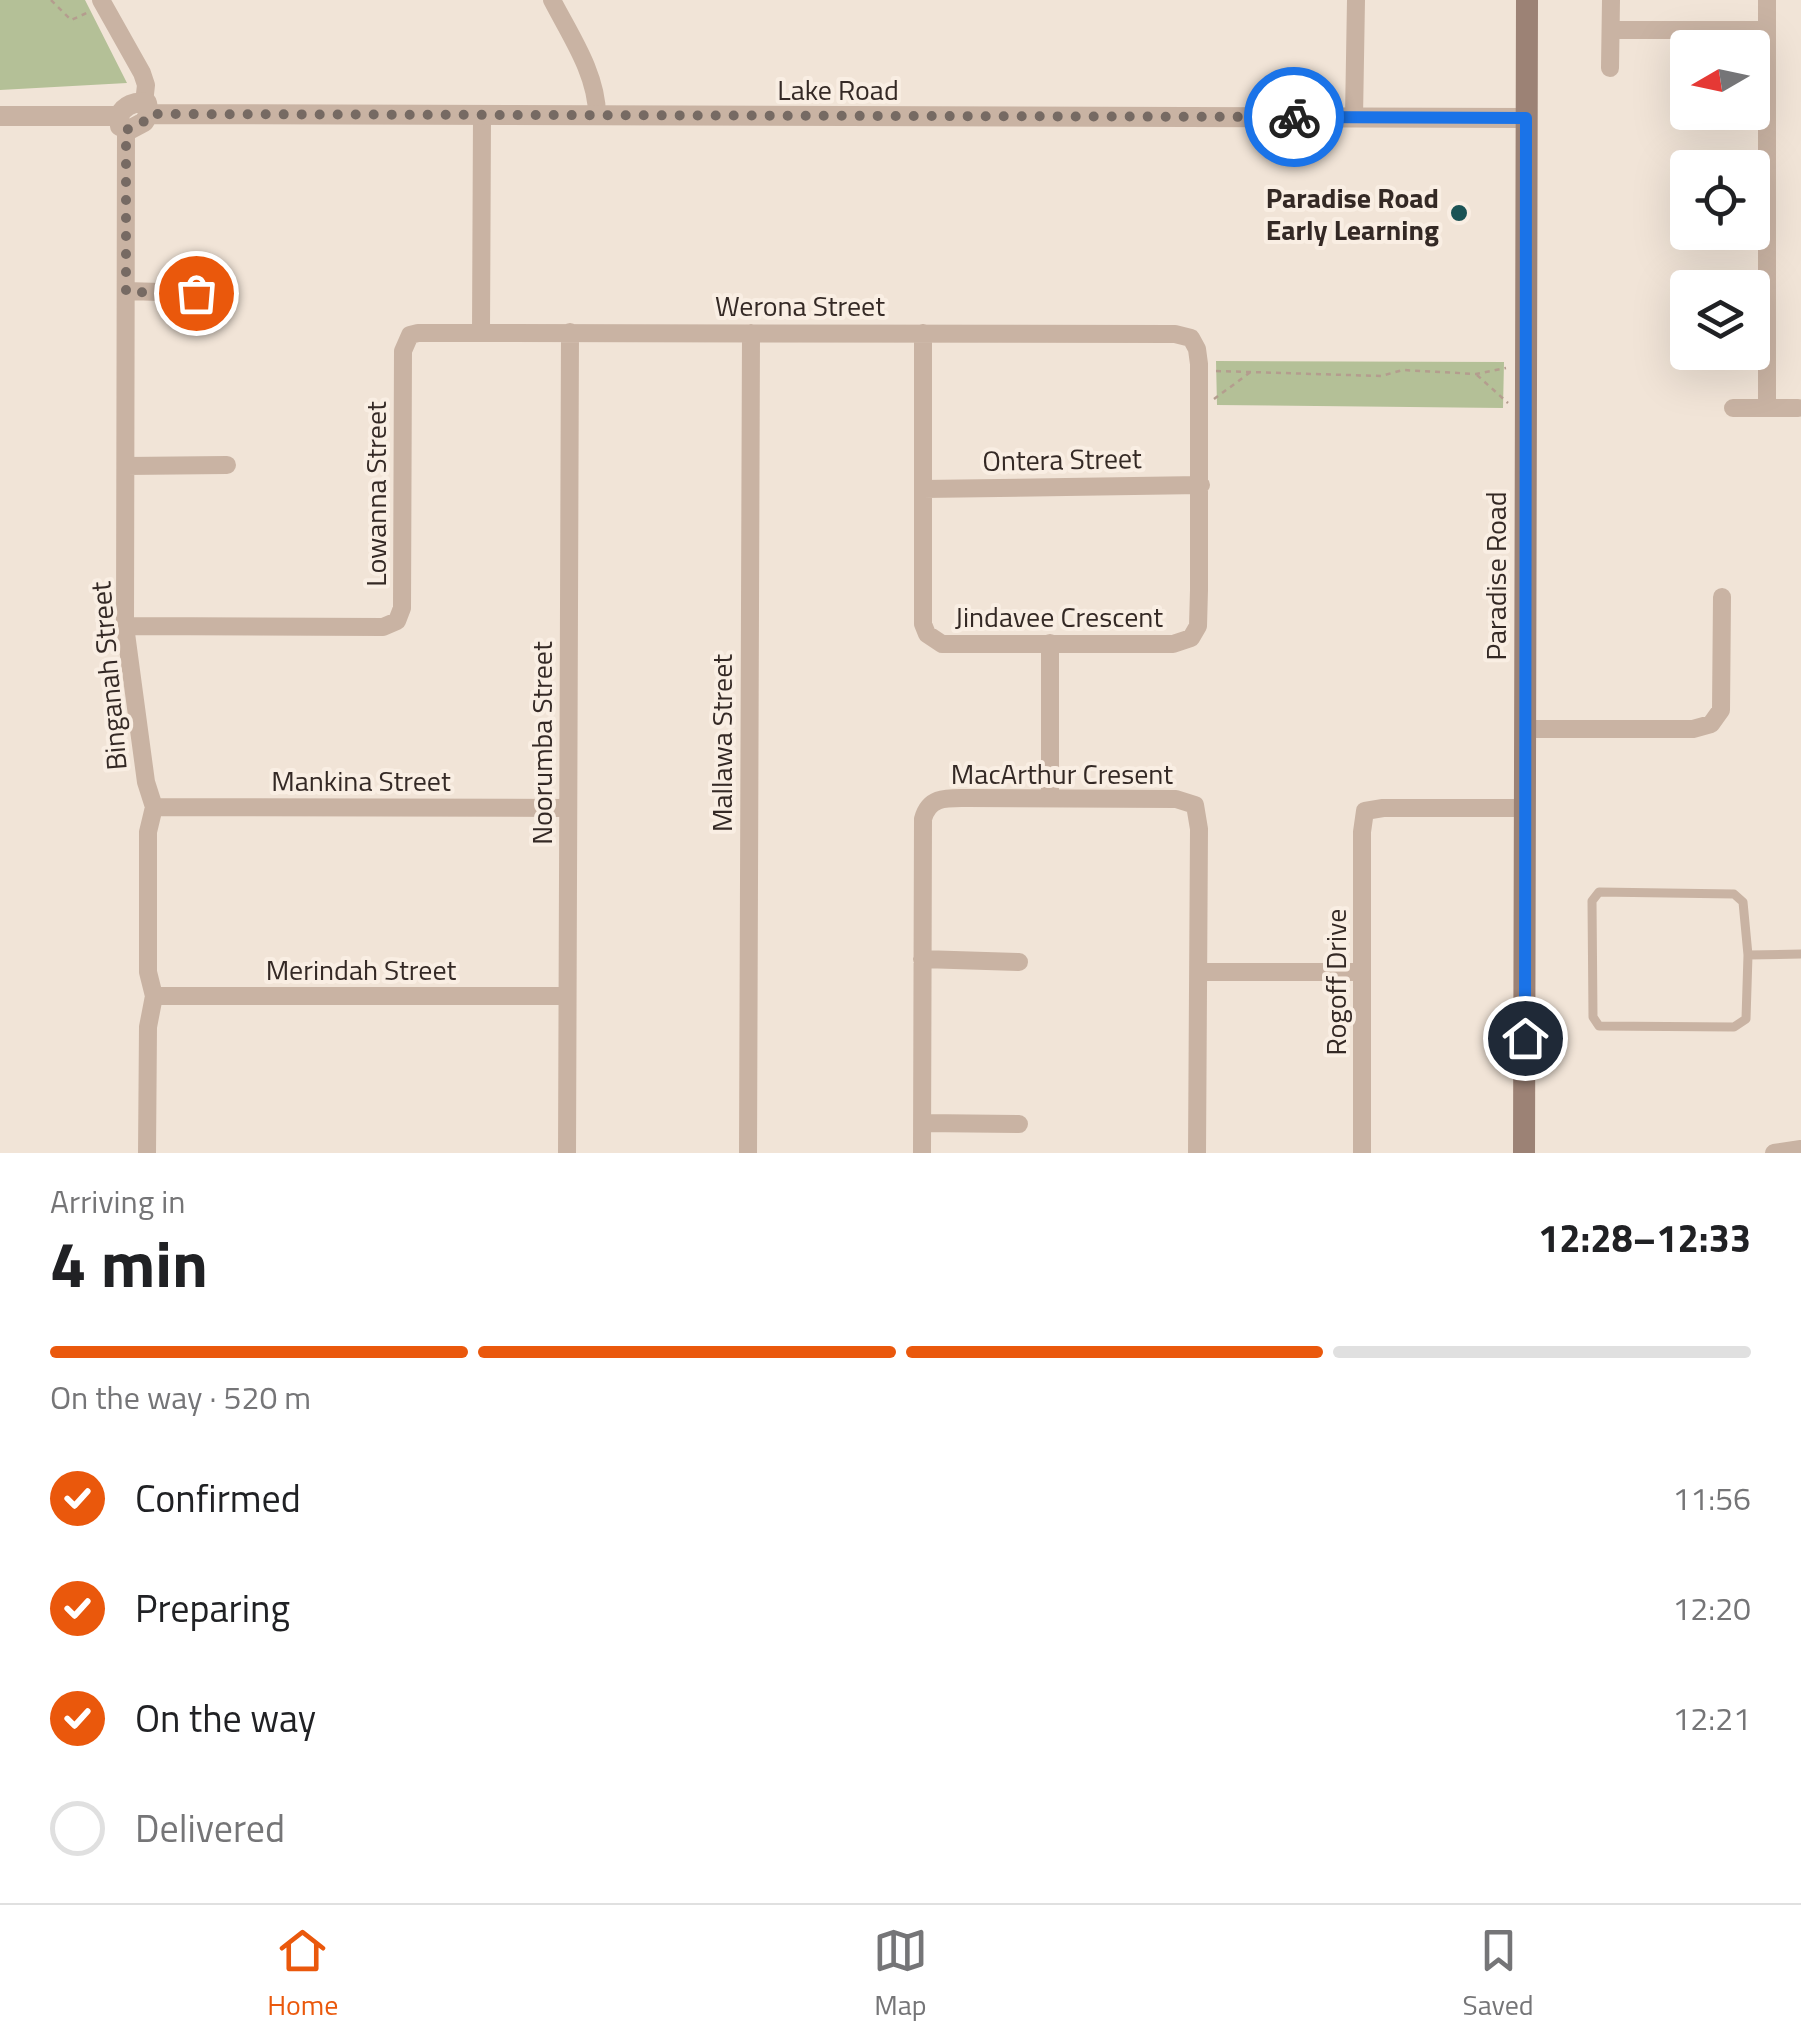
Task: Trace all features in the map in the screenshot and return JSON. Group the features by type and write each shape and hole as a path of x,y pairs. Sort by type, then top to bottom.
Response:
{"main road":[{"name":"Paradise Road","path":"1524,1153 1526,0"}],"street":[{"path":"552,0 591,79 597,115"},
{"path":"1354,118 1356,0"},
{"path":"1610,0 1610,68"},
{"path":"1767,0 1767,30"},
{"path":"0,116 142,124 147,108 146,85 102,2"},
{"path":"1610,30 1670,30"},
{"name":"Lake Road","path":"147,108 482,116 1526,118"},
{"path":"481,332 482,116"},
{"name":"Binganah Street","path":"122,123 125,626 146,782 154,807 148,832 148,972 154,996 148,1027 147,1153"},
{"path":"1767,130 1767,408"},
{"path":"126,292 230,294"},
{"name":"Noorumba Street","path":"567,1153 570,332"},
{"name":"Mallawa Street","path":"748,1153 751,333"},
{"name":"Werona Street","path":"410,335 923,333 1175,334 1191,338"},
{"name":"Jindavee Crescent","path":"923,333 923,624 927,634 942,644 1172,644 1192,638 1198,626 1202,485 1199,364 1191,338"},
{"name":"Lowanna Street","path":"125,626 383,627 397,620 402,608 403,351 410,335"},
{"path":"1733,408 1798,408"},
{"path":"126,466 227,466"},
{"name":"Ontera Street","path":"923,489 1202,485"},
{"path":"1525,729 1692,729 1711,724 1721,710 1722,597"},
{"path":"1050,643 1050,798"},
{"name":"MacArthur Cresent","path":"922,1153 923,820 930,804 946,798 1050,798 1176,799 1195,805 1199,972 1197,1153"},
{"name":"Mankina Street","path":"154,807 568,808"},
{"name":"Rogoff Drive","path":"1362,1153 1362,832 1366,811 1526,808"},
{"path":"922,959 1019,962"},
{"path":"1199,972 1362,972"},
{"name":"Merindah Street","path":"154,996 567,996"},
{"path":"922,1123 1020,1124"},
{"path":"1774,1153 1801,1149"}],"lane":[{"path":"1599,892 1734,894 1743,902 1748,955 1746,1019 1734,1027 1598,1026 1593,1017 1592,900 1599,892"},
{"path":"1748,955 1801,954"}],"path":[{"path":"51,0 71,20 102,2"},
{"path":"1213,371 1381,376 1403,370 1476,374 1508,368"},
{"path":"1213,400 1252,370"},
{"path":"1476,374 1508,403"}],"green space":[{"path":"0,0 85,0 127,83 0,90"},
{"path":"1216,361 1504,362 1503,408 1217,405"}],"way so far":[{"path":"196,293 126,292 126,130 142,124 149,114 1294,117"}],"place":[{"name":"Paradise Road Early Learning","path":"1459,213"}],"route":[{"path":"1294,117 1526,118 1525,1038"}]}
